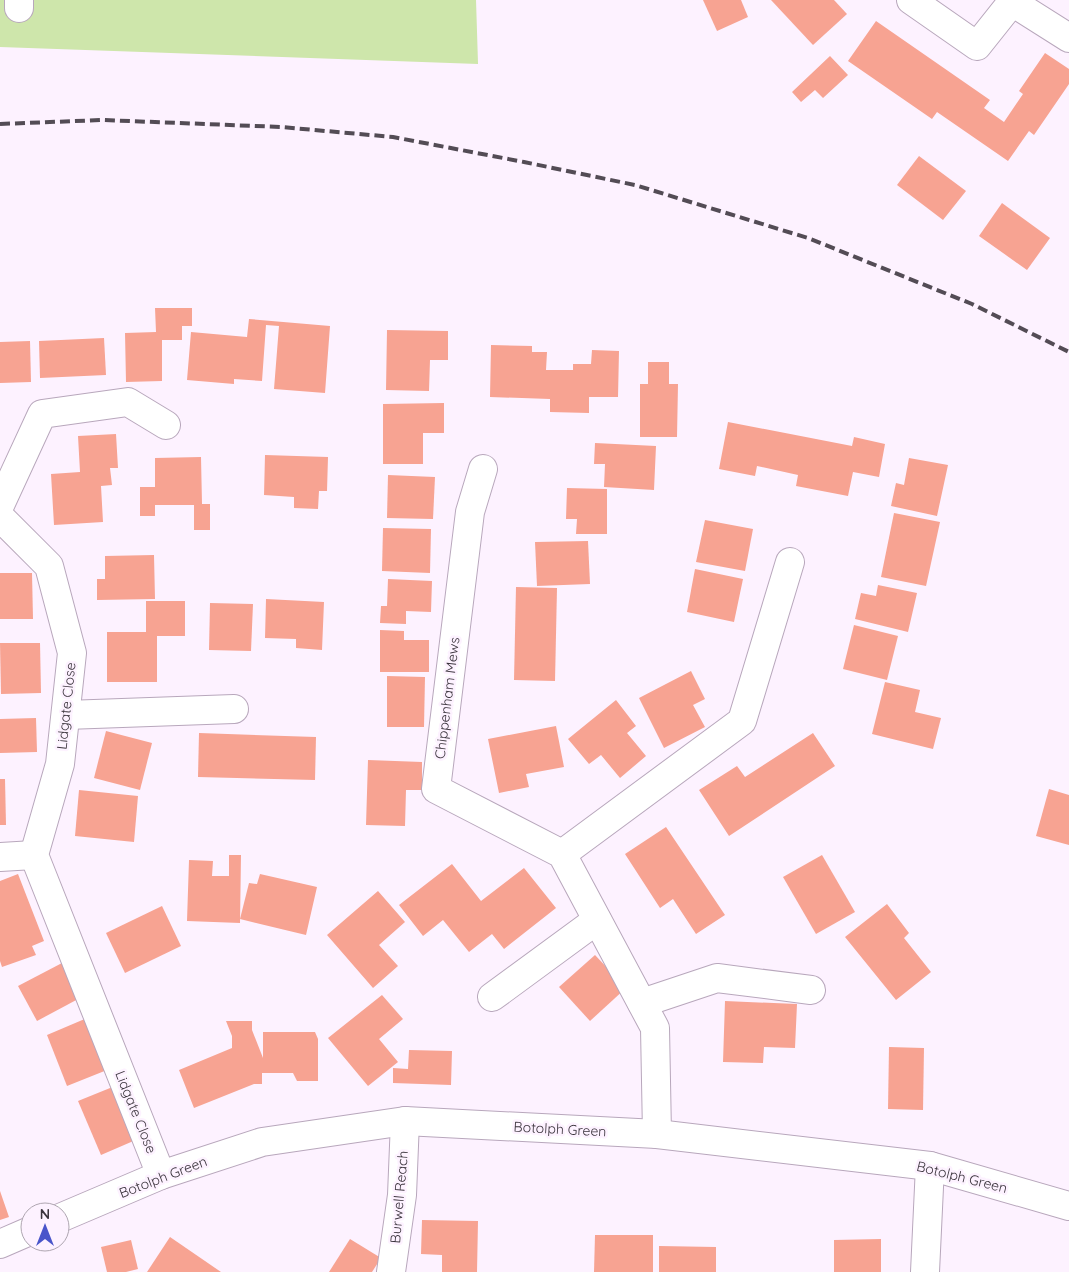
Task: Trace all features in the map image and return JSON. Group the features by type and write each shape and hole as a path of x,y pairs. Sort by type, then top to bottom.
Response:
{"street":[{"path":"911,0 977,46 1012,1 1069,38"},
{"path":"0,505 42,414 128,402 166,425"},
{"name":"Chippenham Mews","path":"483,469 470,512 436,789 562,854"},
{"name":"Lidgate Close","path":"0,517 49,566 72,653 60,764 34,855 161,1175"},
{"path":"657,1134 655,1028 562,854 742,721 790,562"},
{"path":"66,714 234,709"},
{"path":"0,857 34,855"},
{"path":"492,997 597,920"},
{"path":"642,1003 717,978 811,990"},
{"name":"Botolph Green","path":"70,1214 161,1175 262,1142 405,1122 657,1134 930,1166 1069,1206"},
{"name":"Burwell Reach","path":"391,1272 402,1195 405,1122"},
{"path":"925,1272 930,1166"},
{"path":"0,1244 20,1235"}],"green space":[{"path":"0,0 476,0 478,64 0,47"}],"building":[{"path":"703,0 741,0 748,17 717,31"},
{"path":"771,0 834,0 847,14 813,45"},
{"path":"876,21 990,100 984,108 1004,122 1023,94 1019,91 1045,53 1069,69 1069,84 1034,135 1029,131 1008,161 937,112 932,119 848,61"},
{"path":"830,56 848,75 823,98 815,90 801,102 792,92"},
{"path":"919,156 966,191 943,220 897,185"},
{"path":"1002,203 1050,238 1027,270 979,236"},
{"path":"155,308 192,308 192,326 182,326 182,340 162,340 162,381 126,382 125,333 156,332"},
{"path":"249,319 330,326 325,393 274,389 279,326 266,325 262,381 234,379 234,384 187,380 191,332 247,337"},
{"path":"387,330 448,331 448,360 430,360 429,391 386,390"},
{"path":"104,338 106,375 40,378 39,341"},
{"path":"30,341 31,382 0,383 0,342"},
{"path":"491,345 532,346 532,352 547,352 546,370 573,370 573,364 591,364 592,350 619,351 618,397 589,397 589,413 550,412 550,399 490,397"},
{"path":"648,362 669,362 669,384 678,384 677,437 640,437 640,384 648,384"},
{"path":"444,403 444,433 423,433 423,464 383,464 383,404"},
{"path":"728,422 852,446 854,437 885,444 879,477 853,472 848,496 796,486 798,475 757,466 755,476 719,469"},
{"path":"116,434 118,468 110,468 112,485 101,486 103,522 54,525 51,474 80,472 78,436"},
{"path":"595,443 656,446 654,490 604,487 605,464 594,464"},
{"path":"265,455 328,457 327,491 319,491 318,509 294,508 294,497 264,495"},
{"path":"201,457 202,504 210,504 210,530 194,530 194,505 155,505 155,516 140,516 140,487 155,487 155,458"},
{"path":"909,458 948,465 937,516 891,506 896,483 904,485"},
{"path":"388,475 435,477 433,519 387,518"},
{"path":"567,488 607,489 607,534 576,534 577,519 566,519"},
{"path":"894,513 940,522 926,586 881,577"},
{"path":"705,520 753,529 745,571 696,562"},
{"path":"383,528 431,529 430,573 382,571"},
{"path":"588,541 590,584 537,586 535,542"},
{"path":"154,555 155,599 97,600 97,579 105,579 105,556"},
{"path":"695,569 743,579 734,622 687,612"},
{"path":"0,573 32,573 33,619 0,619"},
{"path":"388,579 432,581 431,612 406,611 406,624 380,623 381,606 387,606"},
{"path":"878,585 917,593 908,632 855,619 861,593 876,596"},
{"path":"516,587 557,588 555,681 514,680"},
{"path":"266,599 324,602 322,650 296,648 296,639 265,638"},
{"path":"146,601 185,601 185,636 157,636 157,682 107,682 107,632 146,632"},
{"path":"210,603 253,604 251,651 209,650"},
{"path":"854,625 898,636 887,680 843,669"},
{"path":"380,630 404,631 404,640 429,640 429,672 380,672"},
{"path":"0,643 40,643 41,693 1,694"},
{"path":"691,671 705,699 693,705 705,727 664,748 639,698"},
{"path":"387,676 425,677 424,727 387,727"},
{"path":"885,682 920,690 915,712 941,718 933,749 872,734"},
{"path":"616,700 636,726 627,733 646,756 620,778 601,755 589,764 568,739"},
{"path":"36,718 37,752 0,753 0,719"},
{"path":"556,726 564,767 526,774 529,787 499,793 488,739"},
{"path":"106,731 152,743 140,790 94,778"},
{"path":"199,733 316,737 315,780 198,777"},
{"path":"813,733 835,766 729,836 699,790 737,766 745,777"},
{"path":"368,760 422,762 422,790 406,790 405,826 366,825"},
{"path":"0,779 5,779 6,825 0,825"},
{"path":"1049,789 1069,795 1069,845 1036,836"},
{"path":"79,790 138,796 134,842 75,836"},
{"path":"666,827 725,915 696,934 673,899 660,908 625,854"},
{"path":"229,855 241,855 240,923 187,921 189,860 213,861 212,876 229,876"},
{"path":"822,855 855,912 816,934 783,877"},
{"path":"452,864 481,901 524,868 556,908 504,949 492,934 469,952 443,920 423,936 399,905"},
{"path":"18,874 44,941 32,946 36,955 2,967 0,961 0,881"},
{"path":"260,874 317,887 306,935 240,919 249,883 257,884"},
{"path":"378,891 405,922 379,945 398,966 373,988 327,935"},
{"path":"887,904 909,933 904,938 931,972 896,1000 845,937"},
{"path":"162,906 181,946 125,973 106,933"},
{"path":"595,955 626,988 590,1021 559,987"},
{"path":"62,963 80,998 37,1021 18,986"},
{"path":"382,995 403,1019 379,1039 398,1062 368,1086 328,1038"},
{"path":"725,1001 797,1004 795,1048 764,1047 763,1063 723,1062"},
{"path":"87,1018 107,1070 67,1086 47,1035"},
{"path":"226,1021 252,1021 252,1030 263,1058 263,1032 315,1032 318,1039 318,1081 297,1081 293,1073 262,1073 262,1084 254,1084 194,1108 179,1070 232,1048 232,1036"},
{"path":"889,1047 924,1048 923,1110 888,1109"},
{"path":"409,1050 452,1051 451,1085 393,1083 393,1068 408,1069"},
{"path":"115,1086 138,1139 101,1155 78,1101"},
{"path":"0,1191 9,1217 0,1220"},
{"path":"422,1220 478,1221 477,1272 442,1272 442,1255 421,1254"},
{"path":"595,1235 653,1235 653,1272 594,1272"},
{"path":"170,1237 221,1272 147,1272"},
{"path":"350,1239 381,1258 372,1272 329,1272"},
{"path":"881,1239 881,1272 834,1272 834,1240"},
{"path":"131,1240 138,1269 126,1272 107,1272 101,1247"},
{"path":"659,1246 716,1247 716,1272 659,1272"}],"railway":[{"path":"0,124 103,120 281,127 393,137 635,185 808,238 972,304 1069,352"}]}
